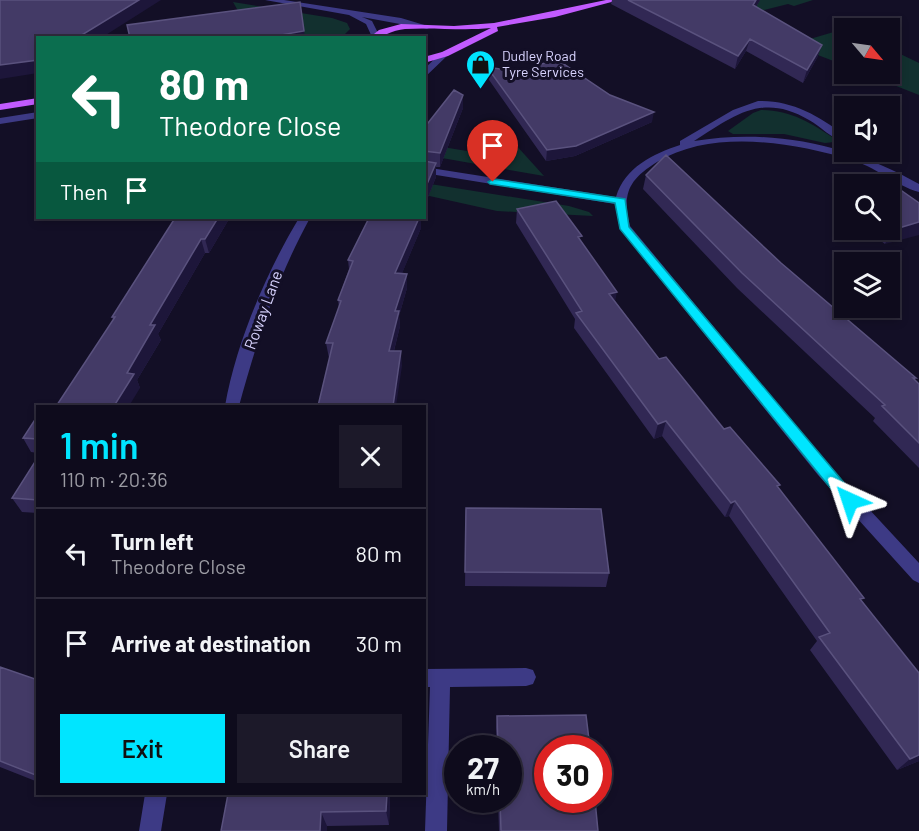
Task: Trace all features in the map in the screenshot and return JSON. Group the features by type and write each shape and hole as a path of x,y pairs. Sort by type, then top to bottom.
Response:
{"main road":[{"path":"374,36 400,27 506,24 615,0"},
{"path":"426,59 447,53 506,24"},
{"path":"430,27 453,38 455,43 447,53"},
{"path":"0,107 36,101"}],"street":[{"path":"269,0 342,10 430,27"},
{"path":"342,10 369,24 374,36"},
{"path":"426,73 447,53"},
{"path":"664,154 743,108 763,104 800,111 819,120 834,131"},
{"path":"0,121 36,115"},
{"path":"919,189 857,158 823,149 748,140 694,144 650,160 634,172 623,190 620,206 624,227 824,471 919,575"},
{"path":"875,162 887,171"},
{"path":"426,170 587,198 621,201"},
{"name":"Roway Lane","path":"232,405 252,337 274,278 304,219"},
{"path":"436,831 432,679 526,677"},
{"path":"150,831 156,795"}],"green space":[{"path":"673,0 813,0 794,6 788,4 748,14 803,41 834,32 834,61"},
{"path":"233,2 332,18 347,23 350,29 343,36 252,36"},
{"path":"900,54 919,63 919,95 891,84 900,84"},
{"path":"761,110 782,112 800,118 834,138 834,142 825,143 784,134 733,134 728,131"},
{"path":"426,144 467,151 515,144 544,176 426,155"},
{"path":"426,183 569,206 589,212 593,216 497,211 426,195"}],"building":[{"path":"0,0 139,0 80,36 36,36 36,60 0,65"},
{"path":"628,0 756,0 753,5 822,45 807,70 750,39 738,56"},
{"path":"300,2 304,31 275,36 130,36 127,25"},
{"path":"558,60 610,95 654,112 576,146 547,150 487,67 526,73 537,65"},
{"path":"454,90 463,95 440,153 426,151 426,125"},
{"path":"666,155 781,263 834,308 834,318 846,318 916,378 913,378 919,384 919,443 882,406 885,405 742,273 646,175"},
{"path":"426,161 436,163 426,186"},
{"path":"900,190 919,203 919,222 900,228"},
{"path":"556,201 582,236 578,237 617,292 609,294 659,359 666,357 724,429 730,427 780,485 777,486 864,598 860,599 919,673 919,755 910,759 819,637 830,633 735,501 731,503 666,421 658,424 576,313 582,311 517,209"},
{"path":"174,219 217,219 205,239 201,239 150,325 155,325 127,373 134,374 115,405 57,405 115,317 112,317"},
{"path":"368,219 419,219 395,273 407,274 395,311 399,311 389,351 401,351 393,405 318,405 333,343 326,343 341,301 338,300 353,261 348,260"},
{"path":"36,418 36,439 23,438"},
{"path":"36,460 36,500 12,498"},
{"path":"466,508 601,509 609,573 465,572"},
{"path":"0,667 36,679 36,775 0,761"},
{"path":"586,715 588,735 534,735 534,813 596,813 598,831 501,831 500,813 522,813 522,735 498,735 497,716"},
{"path":"228,795 387,795 386,811 321,812 320,831 221,831"}],"place":[{"name":"Dudley Road Tyre Services","path":"481,90"}],"route":[{"path":"493,182 587,198 621,201 624,227 850,501"}]}
